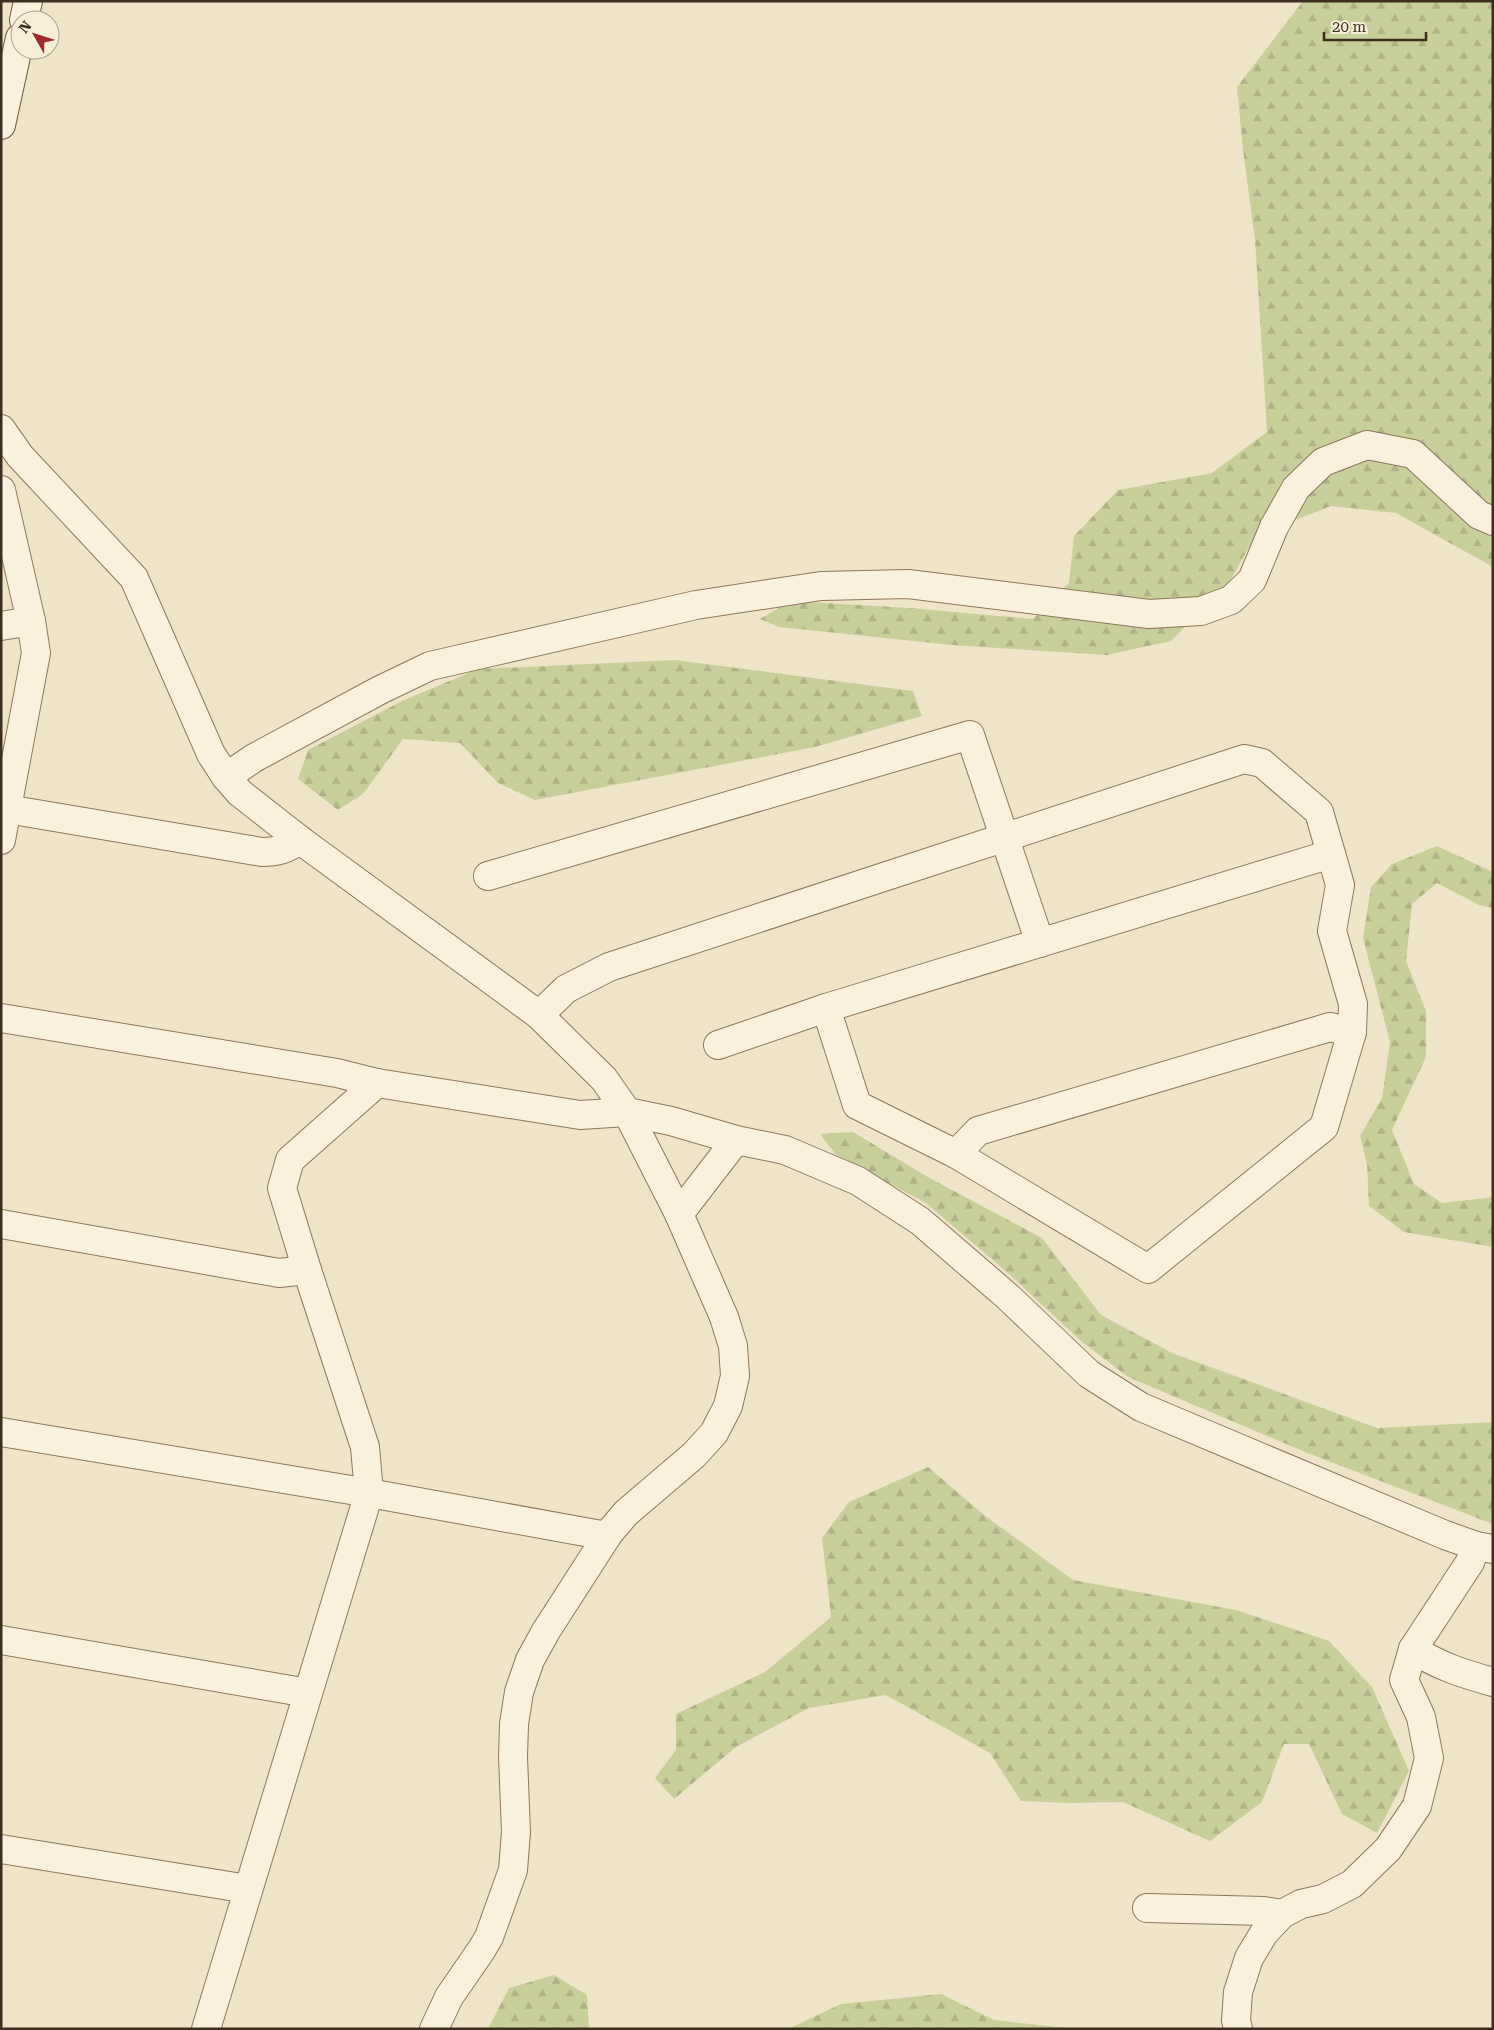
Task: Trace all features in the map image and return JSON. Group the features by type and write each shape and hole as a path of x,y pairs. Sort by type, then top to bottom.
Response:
{"street":[{"path":"1,125 15,60"},
{"path":"1,429 20,456 134,578 212,754 226,777 240,793 300,840 539,1015 604,1079 627,1112 680,1214 724,1317 733,1346 735,1376 728,1406 714,1433 694,1456 626,1513 607,1536 546,1631 530,1660 519,1692 514,1724 513,1757 516,1832 513,1870 489,1937 449,1996 434,2029"},
{"path":"226,777 254,758 380,690 430,666 696,604 821,586 908,584 1149,614 1201,611 1231,600 1252,580 1274,527 1296,488 1323,462 1367,445 1413,454 1479,516 1493,521"},
{"path":"1,490 31,621 36,653 4,809 1,840"},
{"path":"1,626 31,621"},
{"path":"488,876 970,735 1040,943"},
{"path":"539,1015 566,989 609,966 1244,759 1262,763 1319,812 1340,886 1332,931 1353,1004 1352,1032 1324,1127 1148,1268 956,1154 857,1105 826,1008"},
{"path":"4,809 262,852 275,852 287,849 300,840"},
{"path":"718,1045 826,1008 1331,854"},
{"path":"1,1018 337,1073 377,1083 580,1115 627,1112 672,1121 736,1140 785,1150 858,1181 920,1221 1008,1296 1088,1374 1141,1407 1484,1548 1470,1562 1413,1649 1404,1680 1421,1717 1429,1758 1417,1806 1388,1849 1352,1884 1323,1899 1301,1904 1282,1914 1264,1933 1249,1958 1238,1992 1236,2020 1238,2029"},
{"path":"956,1154 978,1131 1330,1027 1352,1032"},
{"path":"206,2029 369,1493 365,1447 282,1188 290,1160 377,1083"},
{"path":"680,1214 736,1140"},
{"path":"1,1224 279,1273 307,1270"},
{"path":"1,1432 369,1493 607,1536"},
{"path":"1,1640 308,1693"},
{"path":"1413,1649 1430,1660 1454,1671 1493,1682"},
{"path":"1,1850 248,1889"},
{"path":"1148,1908 1264,1911 1282,1914"}],"green space":[{"path":"1303,1 1493,1 1493,567 1396,513 1331,506 1255,536 1230,581 1171,641 1107,655 952,645 779,627 760,619 791,601 910,608 1033,619 1069,583 1074,536 1118,490 1212,473 1267,432 1255,240 1237,87"},
{"path":"675,660 913,691 922,716 815,747 535,800 498,783 460,743 403,739 363,794 338,810 298,779 308,750 402,701 478,669"},
{"path":"1437,846 1493,872 1493,908 1479,905 1437,883 1412,904 1406,961 1426,1011 1426,1057 1392,1130 1414,1184 1442,1203 1493,1197 1493,1247 1404,1232 1369,1206 1367,1164 1360,1136 1382,1098 1390,1042 1363,938 1371,887 1392,864"},
{"path":"853,1132 926,1176 1042,1238 1101,1315 1172,1353 1377,1428 1493,1422 1493,1524 1310,1454 1128,1377 1081,1341 1008,1273 926,1203 836,1155 820,1134"},
{"path":"928,1467 984,1515 1073,1580 1236,1610 1329,1641 1372,1687 1409,1771 1377,1833 1342,1814 1309,1744 1284,1744 1262,1802 1210,1841 1123,1802 1068,1803 1021,1801 990,1753 886,1695 809,1708 736,1747 674,1799 655,1778 676,1750 676,1714 765,1672 831,1617 822,1538 849,1502"},
{"path":"554,1975 587,1995 589,2029 488,2029 509,1988"},
{"path":"941,1994 994,2020 1075,2029 788,2029 841,2004"}]}
